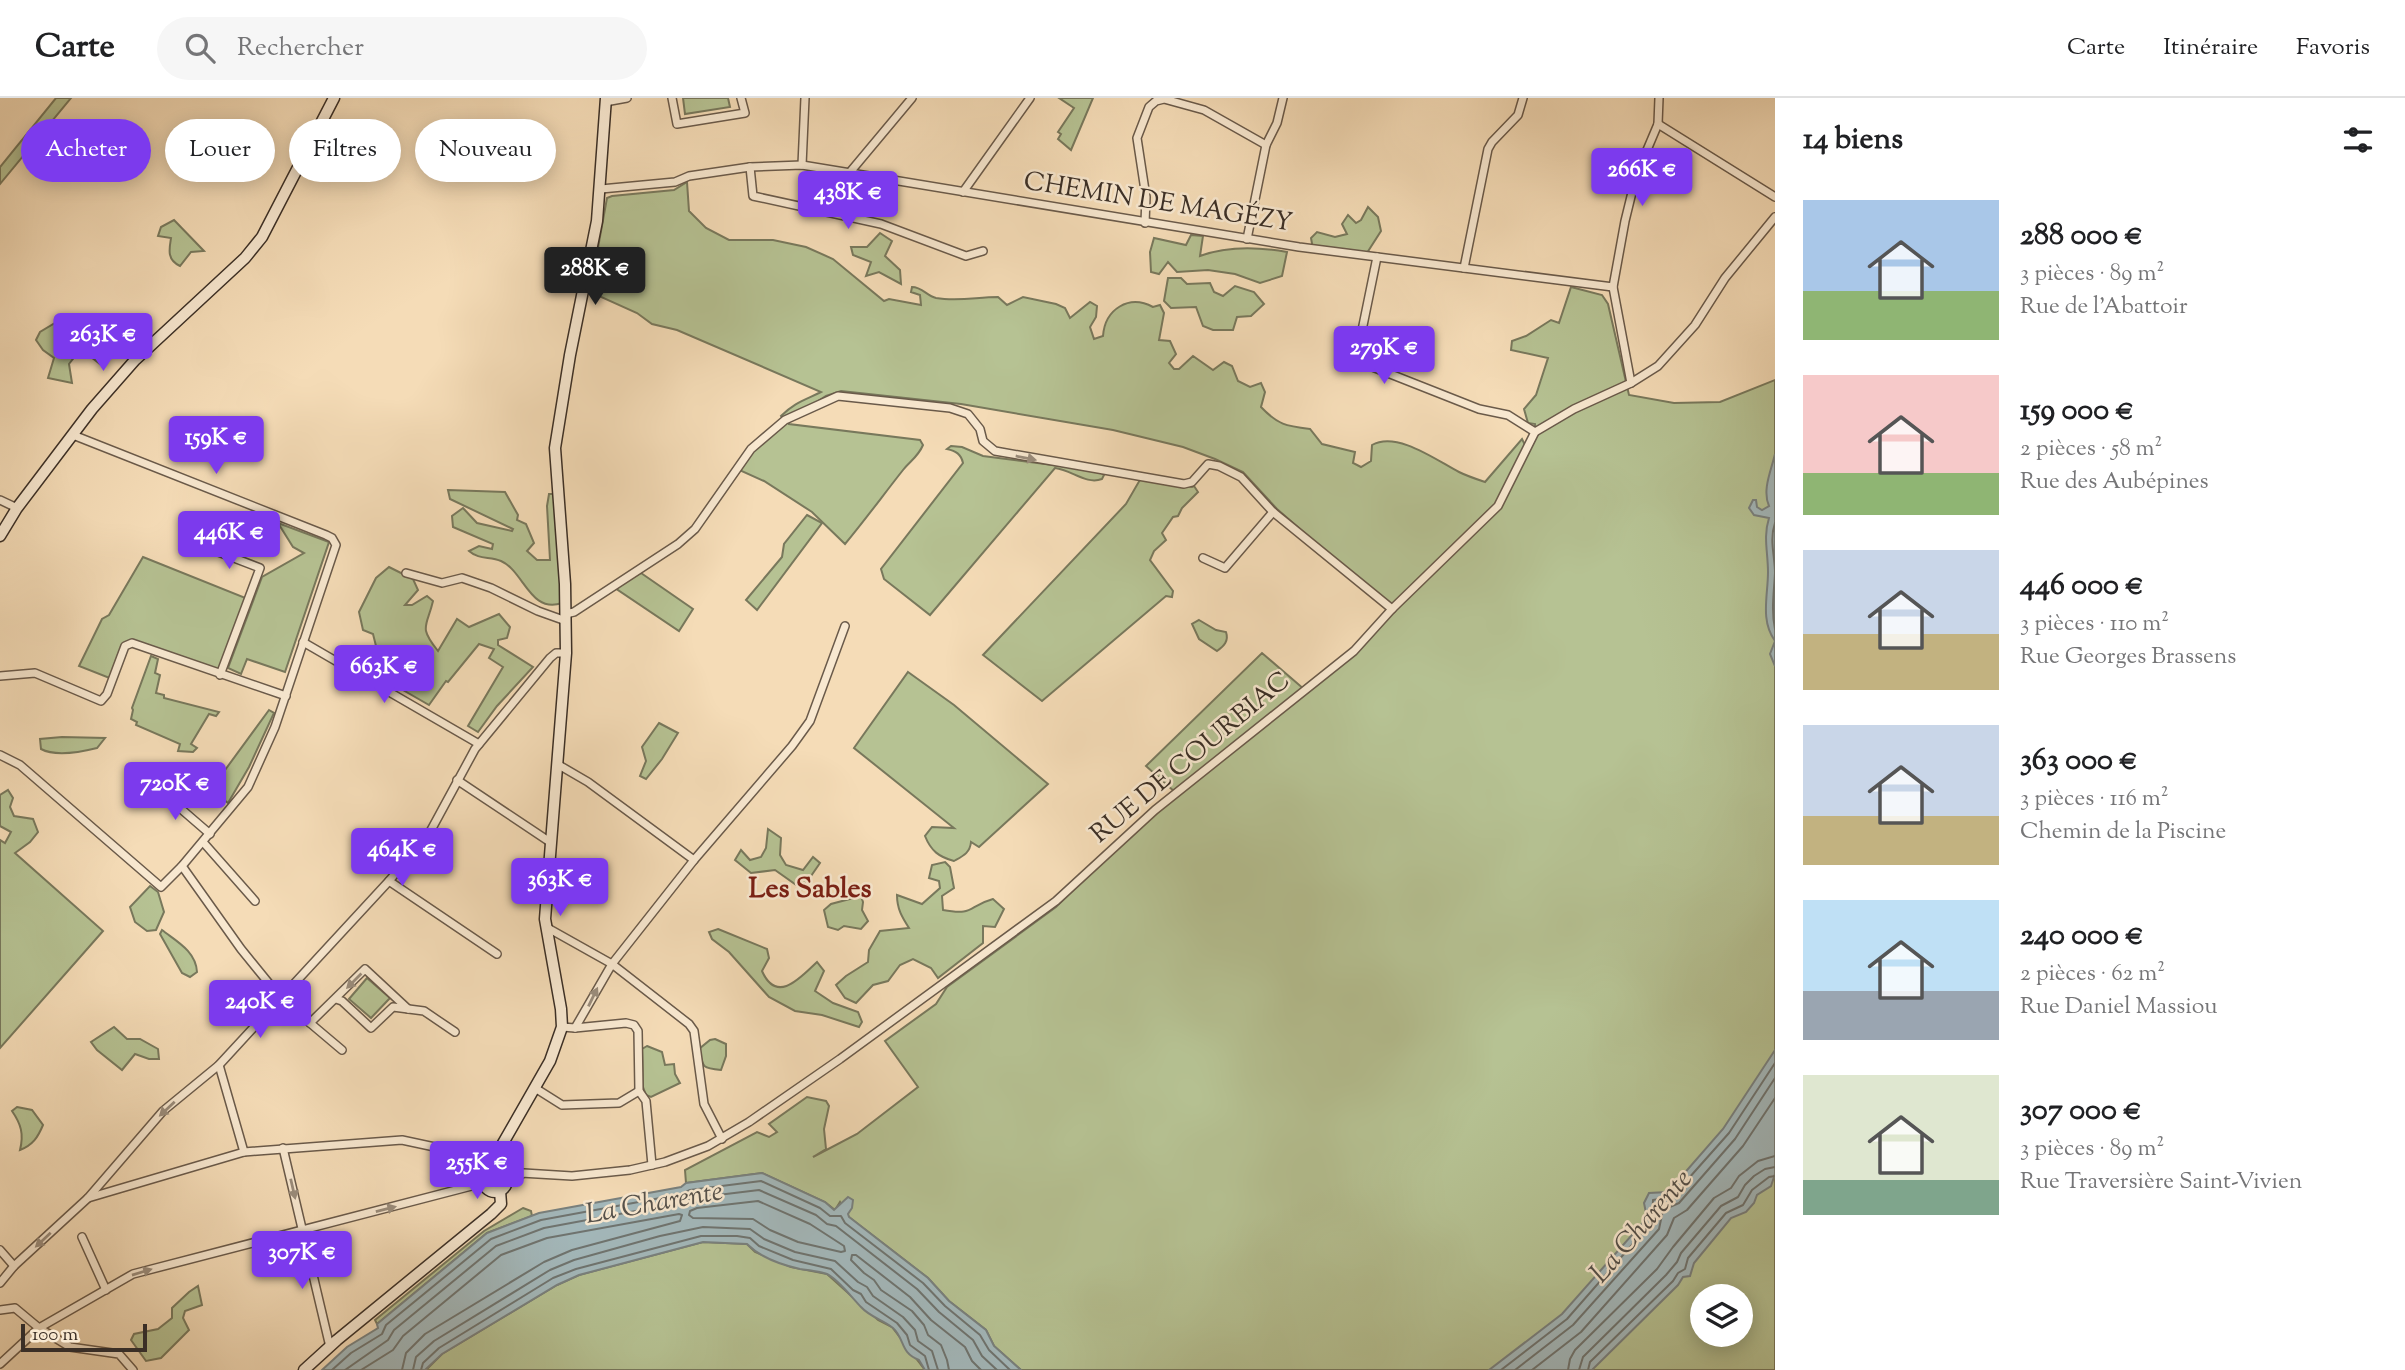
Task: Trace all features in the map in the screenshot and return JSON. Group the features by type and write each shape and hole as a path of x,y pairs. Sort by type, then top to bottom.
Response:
{"street":[{"path":"0,536 17,508 135,360 245,258 262,237 334,98"},
{"path":"500,1191 488,1190 487,1174 556,1049 562,1027 545,927 566,653 555,448 570,355 597,221 605,100 627,98"},
{"path":"672,98 677,124 745,113 741,98"},
{"path":"802,165 805,98"},
{"path":"851,171 912,98"},
{"path":"963,192 1030,98"},
{"path":"1247,239 1266,145 1277,123 1283,98"},
{"path":"1464,268 1488,149 1518,116 1523,98"},
{"path":"1631,383 1613,287 1636,176 1658,124 1659,98"},
{"path":"1145,223 1146,197 1137,138 1149,107 1156,101 1164,99 1205,110 1266,145"},
{"path":"1658,124 1775,197"},
{"name":"CHEMIN DE MAGÉZY","path":"601,189 675,182 688,176 750,167 802,165 851,171 1247,239 1613,287"},
{"path":"750,167 753,196 881,223 967,256 983,251"},
{"path":"1377,257 1359,345 1370,366 1479,409 1508,415 1535,432 1574,409 1631,383 1658,366 1695,325 1725,278 1775,216"},
{"path":"406,573 442,583 462,578 491,588 538,611 566,617 678,544 695,529 751,449 785,420 838,396 950,408 968,414 980,429 983,441 995,451 1059,464 1184,484 1192,482 1208,464 1219,466 1241,477 1273,512 1392,609"},
{"name":"RUE DE COURBIAC","path":"506,1178 523,1174 572,1176 652,1165 702,1149 749,1122 840,1059 1056,901 1155,810 1354,651 1392,609 1498,506 1535,432"},
{"path":"0,755 20,765 161,887 210,834 248,787 268,746 336,545 332,538 326,535 73,435"},
{"path":"0,500 17,508"},
{"path":"1203,558 1225,568 1273,512"},
{"path":"208,548 260,568 220,675"},
{"path":"575,1028 611,964 810,721 845,626"},
{"path":"303,642 479,744"},
{"path":"0,676 35,673 101,701 107,694 122,650 127,643 132,643 286,696"},
{"path":"0,1283 13,1266 88,1198 163,1111 219,1065 389,881 430,832 479,744 550,658 556,653 566,653"},
{"path":"557,764 567,767 694,860"},
{"path":"457,780 550,842"},
{"path":"158,789 210,834"},
{"path":"203,842 255,901"},
{"path":"182,866 279,997 342,1050"},
{"path":"389,881 497,954"},
{"path":"545,927 611,964 689,1024 694,1031 704,1104 722,1139"},
{"path":"310,1023 365,969 408,1009"},
{"path":"336,999 372,1028 393,1007 424,1011 455,1031"},
{"path":"562,1027 626,1023 634,1025 638,1031 639,1091 646,1101 652,1165"},
{"path":"219,1065 244,1152"},
{"path":"535,1088 562,1104 618,1102 639,1091"},
{"path":"88,1198 244,1152 402,1140 444,1149 475,1163 487,1174"},
{"path":"283,1148 330,1347"},
{"path":"0,1364 39,1328 133,1274 302,1230 487,1174 506,1178 500,1191 501,1203 491,1214 304,1370"},
{"path":"82,1237 106,1290"},
{"path":"0,1250 13,1266"},
{"path":"0,1310 15,1308 39,1328 70,1347 119,1354 133,1370"}],"green space":[{"path":"56,98 71,98 54,119 39,119"},
{"path":"683,98 728,98 730,107 685,114"},
{"path":"1059,98 1093,98 1071,150 1058,139 1061,134 1058,132 1074,108"},
{"path":"21,141 21,159 0,184 0,167"},
{"path":"687,182 689,211 706,228 729,240 773,240 806,247 833,259 884,301 889,299 921,305 920,295 911,292 912,287 936,298 998,297 1007,305 1023,297 1065,308 1070,318 1090,302 1097,306 1096,317 1090,327 1094,339 1103,336 1108,318 1127,303 1144,303 1153,307 1160,305 1164,313 1159,340 1170,341 1176,354 1169,363 1174,369 1179,369 1193,356 1213,370 1224,362 1232,366 1238,381 1250,387 1261,383 1265,392 1261,407 1272,418 1288,425 1310,429 1322,444 1355,452 1353,463 1361,467 1371,461 1372,445 1393,442 1428,454 1459,472 1485,482 1522,439 1526,447 1535,432 1535,424 1528,423 1524,409 1536,395 1548,358 1511,350 1512,341 1526,336 1551,320 1559,323 1571,287 1602,295 1608,304 1629,395 1674,403 1720,402 1775,380 1775,1370 1021,1370 994,1346 986,1330 949,1301 928,1278 849,1217 840,1202 835,1210 825,1202 762,1173 686,1183 685,1170 757,1132 769,1137 777,1132 769,1124 807,1097 826,1101 829,1106 824,1129 826,1149 813,1157 857,1134 918,1087 885,1041 936,1004 947,987 1056,907 1146,818 1176,793 1146,766 1262,653 1305,690 1354,651 1392,609 1277,509 1243,472 1215,459 1183,447 1113,430 961,404 841,391 826,396 789,420 789,424 920,440 923,445 845,544 812,512 764,481 737,469 783,419 781,416 786,411 821,392 677,330 652,324 637,313 590,292 607,198 674,190"},
{"path":"1368,207 1378,217 1381,231 1365,256 1313,249 1311,238 1317,232 1335,237 1347,234 1342,224 1348,215 1356,223 1361,220"},
{"path":"174,220 204,251 191,252 180,266 171,258 171,238 158,236 161,227"},
{"path":"880,233 892,241 885,256 900,270 901,284 879,272 866,276 871,262 853,255 851,247 867,247"},
{"path":"1191,235 1203,236 1200,256 1243,248 1287,252 1282,276 1260,283 1235,274 1208,270 1177,272 1168,262 1159,274 1151,272 1150,252 1154,238 1186,245"},
{"path":"1168,278 1181,278 1187,284 1210,283 1214,292 1223,296 1235,286 1254,292 1264,304 1251,316 1237,317 1233,330 1213,330 1203,326 1196,307 1171,308 1164,301"},
{"path":"60,320 106,361 100,364 91,357 76,355 69,364 72,383 48,378 54,358 43,350 36,340 40,332"},
{"path":"951,446 962,447 983,456 1099,471 1104,475 1102,479 1090,480 1055,468 930,615 884,579 881,569 963,463 958,453 947,449"},
{"path":"1141,478 1194,486 1198,492 1178,516 1173,517 1162,533 1166,540 1154,551 1150,560 1173,591 1172,597 1166,596 1042,701 983,655 1126,504"},
{"path":"448,490 505,492 518,515 517,520 526,524 534,543 527,551 537,560 550,560 547,506 549,494 558,494 562,603 551,605 542,602 528,590 509,566 469,551 479,546 492,549 493,544 453,527 452,516 463,508 477,523 512,531 513,529 450,499"},
{"path":"807,515 822,523 757,610 746,600 782,557 784,544"},
{"path":"278,523 329,542 285,672 247,659 241,674 228,668 262,577 304,553 293,547"},
{"path":"143,557 248,599 220,675 128,644 112,679 79,666 102,619 109,615"},
{"path":"389,567 413,579 418,590 405,605 412,605 427,596 433,601 426,631 438,651 457,619 469,627 499,614 510,627 507,638 498,640 498,645 533,667 497,706 478,732 468,726 503,667 489,658 494,649 479,644 429,705 365,668 376,646 373,634 363,630 359,612 376,578"},
{"path":"641,573 693,609 679,631 615,588"},
{"path":"1199,620 1216,630 1226,632 1225,643 1217,651 1199,639 1192,624"},
{"path":"151,656 158,659 155,673 160,675 156,693 164,695 164,698 219,712 216,716 209,714 191,744 197,748 193,752 178,751 180,744 136,725 137,722 131,719 132,708"},
{"path":"908,672 954,705 1048,784 979,847 971,842 968,852 954,861 936,853 925,836 932,827 954,828 854,748"},
{"path":"269,710 274,713 249,767 228,803 199,780 204,773 217,781"},
{"path":"659,723 678,733 646,779 640,776 646,761 642,747"},
{"path":"105,738 97,748 84,751 61,753 41,749 40,739"},
{"path":"8,790 13,798 10,807 14,816 33,819 38,832 15,853 103,931 0,1048 0,840 5,843 11,832 0,826 0,795"},
{"path":"768,829 781,838 780,855 786,865 803,870 813,857 820,863 802,889 775,870 751,873 735,860 741,850 750,860 761,857 766,848"},
{"path":"945,862 950,867 954,888 942,896 943,910 966,911 993,899 1004,909 995,927 983,926 983,943 938,978 931,968 913,959 900,965 888,981 873,985 856,1003 845,998 836,985 868,962 869,950 880,931 909,928 900,913 897,895 922,904 940,888 939,881 929,878 932,865"},
{"path":"150,886 158,892 164,912 156,930 147,931 135,922 130,907"},
{"path":"861,896 862,910 868,921 861,929 844,926 838,930 828,927 824,910 831,904"},
{"path":"718,929 767,949 769,958 762,971 775,986 789,985 817,962 824,971 815,991 833,1003 858,1012 862,1022 859,1027 822,1015 795,1011 769,997 729,952 712,939 709,932"},
{"path":"162,930 184,947 193,958 197,972 190,977 182,973 160,934"},
{"path":"367,978 390,998 371,1018 349,999"},
{"path":"114,1027 127,1039 140,1039 158,1049 159,1059 135,1054 122,1070 91,1042"},
{"path":"715,1039 726,1044 726,1056 721,1070 704,1066 701,1060 699,1049"},
{"path":"647,1046 662,1052 665,1065 674,1064 680,1083 651,1097 646,1095 643,1087 642,1049"},
{"path":"17,1107 32,1110 43,1125 34,1140 20,1150 21,1129 12,1111"},
{"path":"523,1208 531,1211 532,1216 487,1233 377,1324 375,1320 484,1231"},
{"path":"703,1242 747,1244 755,1252 791,1267 827,1274 878,1320 892,1327 925,1370 426,1370 442,1354 557,1285 579,1275"},
{"path":"198,1286 202,1305 185,1311 183,1318 189,1330 161,1358 146,1361 131,1340 134,1334 158,1329 172,1318 172,1308"}],"water":[{"path":"1775,454 1775,641 1766,616 1766,538 1769,518 1754,515 1749,508 1753,500 1756,500 1757,507 1762,510 1769,506 1767,487"},
{"path":"1775,641 1775,666 1770,654"},
{"name":"La Charente","path":"1775,1050 1775,1174 1771,1186 1757,1195 1746,1212 1731,1218 1694,1263 1690,1276 1683,1277 1592,1370 1489,1370 1562,1314 1647,1218 1644,1203 1649,1193 1668,1192 1723,1129"},
{"name":"La Charente","path":"762,1173 825,1202 834,1210 848,1197 853,1200 849,1217 928,1278 949,1301 986,1330 994,1346 1021,1370 925,1370 919,1360 909,1354 893,1328 865,1310 827,1274 779,1263 758,1253 747,1244 703,1242 579,1275 557,1285 442,1354 425,1370 322,1370 347,1347 378,1328 377,1324 487,1233 539,1213 681,1187 686,1183"}],"district":[{"name":"Les Sables","path":"810,890"}]}
